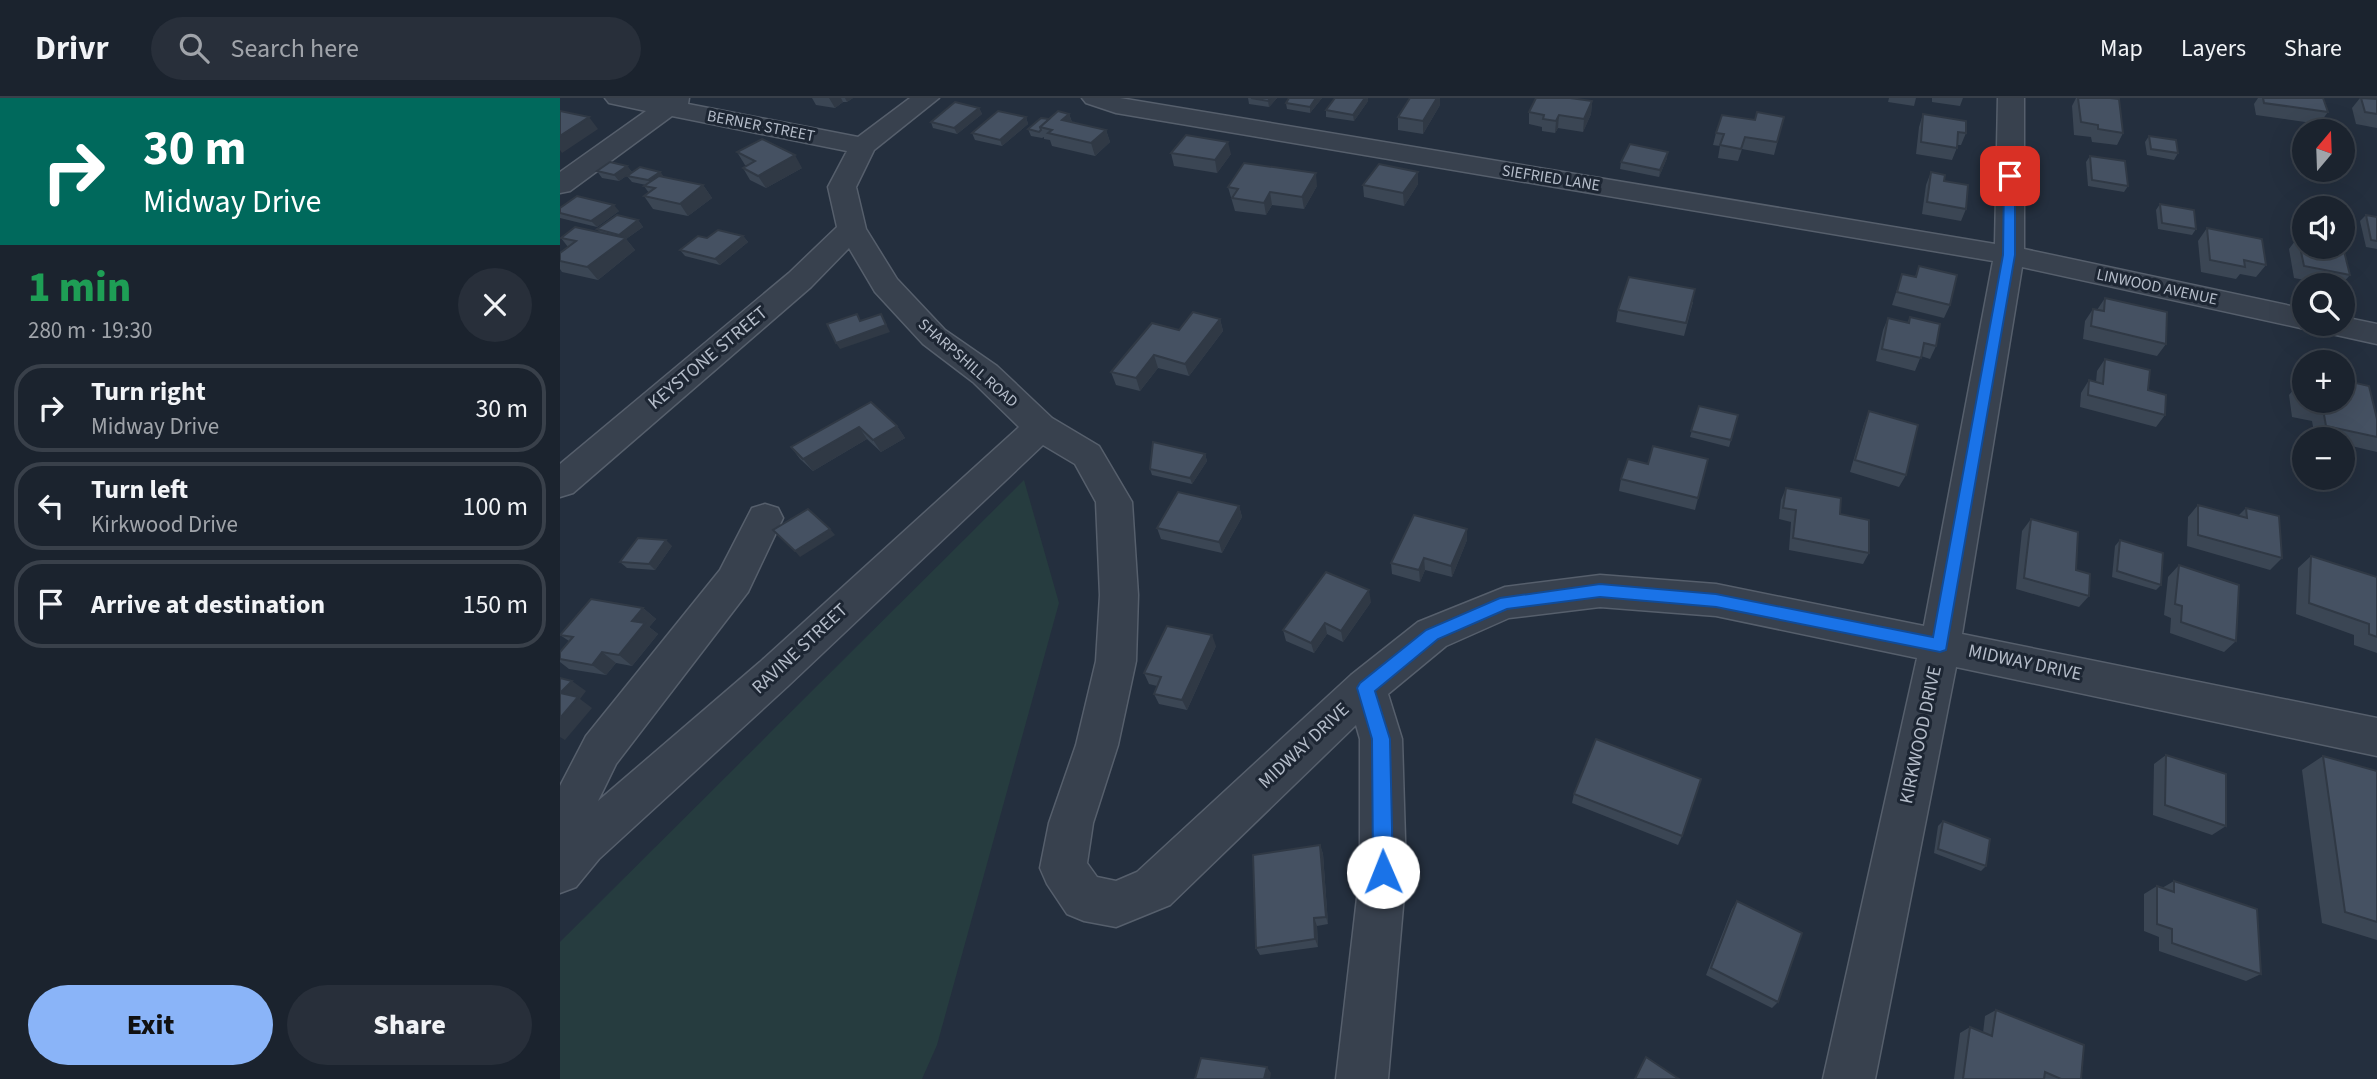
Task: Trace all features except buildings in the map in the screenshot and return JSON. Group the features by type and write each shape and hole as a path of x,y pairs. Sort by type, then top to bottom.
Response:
{"street":[{"name":"BERNER STREET","path":"618,98 673,103 863,146"},
{"name":"SHARPSHILL ROAD","path":"926,98 863,146 842,187 852,229 886,285 934,337 985,374 1040,426"},
{"name":"SIEFRIED LANE","path":"1095,98 1116,105 1214,122 2009,255"},
{"path":"1214,122 1235,98"},
{"name":"KIRKWOOD DRIVE","path":"1849,1079 1940,645 2009,255 2011,98"},
{"path":"560,185 673,103"},
{"name":"KEYSTONE STREET","path":"560,484 800,280 852,229"},
{"name":"LINWOOD AVENUE","path":"2009,255 2292,315"},
{"path":"2355,329 2377,334"},
{"name":"MIDWAY DRIVE","path":"1040,426 1087,455 1114,502 1118,595 1116,662 1097,745 1071,823 1062,868 1084,898 1116,904 1153,889 1366,688 1432,634 1506,603 1600,591 1716,600 2377,737"},
{"name":"RAVINE STREET","path":"572,857 774,674 1040,426"},
{"path":"572,857 576,801 601,750 734,581 765,519"},
{"path":"1363,1079 1383,872 1381,739 1366,688"}],"green space":[{"path":"1024,480 1059,603 937,1045 922,1079 560,1079 560,942"}],"route":[{"path":"1383,872 1381,739 1366,688 1432,634 1506,603 1600,591 1716,600 1940,645 2009,255 2010,176"}]}
